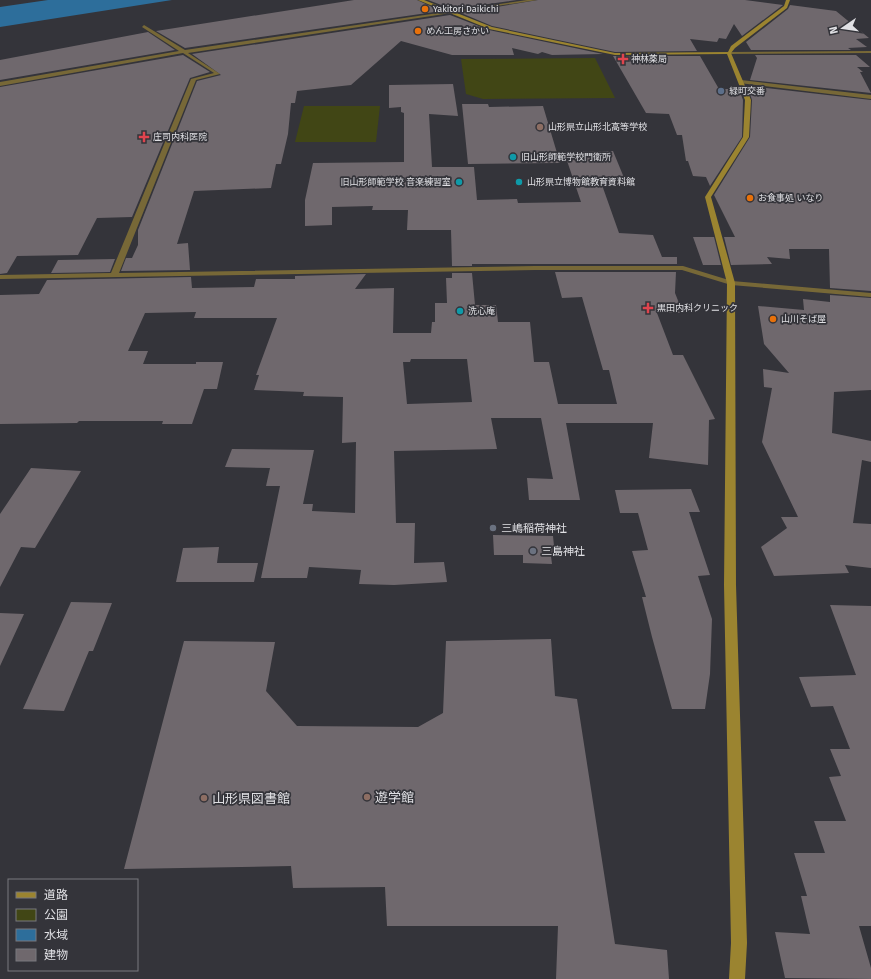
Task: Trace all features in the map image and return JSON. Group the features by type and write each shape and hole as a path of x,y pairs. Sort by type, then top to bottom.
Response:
{"street":[{"path":"420,0 491,28 611,53 871,52"},
{"path":"0,84 182,52 535,0"},
{"path":"729,53 733,47 786,7 788,0"},
{"path":"114,275 194,79 218,74 144,26"},
{"path":"729,53 748,100 746,137 708,197 731,283 730,585 739,944 737,979"},
{"path":"741,82 871,98"},
{"path":"0,277 534,268 684,268 731,283 871,295"}],"green space":[{"path":"595,58 615,98 483,99 466,94 461,59"},
{"path":"304,106 380,106 376,142 295,142"}],"water":[{"path":"48,0 172,0 0,27 0,7"}],"building":[{"path":"354,0 417,0 441,11 185,48 156,31"},
{"path":"428,0 517,0 452,9"},
{"path":"538,0 745,0 783,5 742,36 734,24 726,39 719,38 717,42 690,39 697,51 615,52 492,26 461,13"},
{"path":"790,5 836,11 869,38 856,39 867,47 848,48 851,50 751,50 746,42 788,9"},
{"path":"450,15 489,30 603,54 552,55 542,52 538,54 512,48 514,55 452,55 401,41 351,85 297,91 295,103 291,103 288,134 281,164 276,164 271,188 194,191 177,244 188,243 190,270 121,271 126,258 132,258 138,245 138,230 197,81 221,75 192,54"},
{"path":"148,32 175,50 0,80 0,60"},
{"path":"183,55 210,72 190,78 132,217 97,218 78,255 17,256 7,273 0,274 0,87"},
{"path":"755,55 856,55 870,67 857,67 863,72 860,72 871,93 750,80 757,58"},
{"path":"613,56 700,56 719,89 739,89 743,100 742,137 710,186 706,177 693,176 688,161 686,161 682,135 677,135 669,114 646,113"},
{"path":"453,84 458,116 429,114 432,167 474,167 477,200 517,199 518,203 581,202 564,152 613,151 627,185 602,185 619,233 653,235 662,257 677,257 677,264 472,264 472,266 452,266 451,230 407,230 408,210 372,210 373,206 332,207 332,225 305,226 305,200 313,163 404,162 404,113 401,112 401,107 389,108 389,85"},
{"path":"749,86 871,100 871,291 830,288 829,249 789,249 790,259 767,257 772,264 731,265 724,237 735,237 714,195 750,137 752,100 748,88"},
{"path":"462,104 488,104 489,107 543,106 560,163 468,164"},
{"path":"693,237 714,237 721,265 703,265"},
{"path":"115,259 110,272 51,273 58,260"},
{"path":"555,272 676,272 675,293 683,313 657,313 673,355 683,355 715,419 709,420 708,465 649,458 653,423 566,423 580,500 529,500 527,478 553,479 541,418 491,418 497,449 394,451 396,523 415,523 414,563 444,562 447,582 394,585 359,584 361,570 309,567 307,578 261,578 280,486 266,486 270,468 225,467 232,449 314,450 303,504 313,504 312,511 355,513 356,442 342,443 343,397 303,396 304,392 254,390 259,375 256,375 277,318 194,318 196,312 145,313 128,351 148,351 143,364 196,364 196,362 223,362 217,389 204,389 192,424 162,424 163,421 79,421 77,423 0,424 0,295 39,294 47,280 191,277 192,288 254,287 256,279 295,279 295,276 366,274 355,289 394,288 393,333 431,333 432,322 435,322 435,303 447,303 446,278 452,278 452,273 472,273 475,305 496,305 498,322 530,322 534,362 549,362 558,404 617,404 609,370 603,370 582,297 562,298","holes":["411,359 467,359 472,402 407,404 403,362 410,362"]},
{"path":"830,295 871,298 871,390 834,392 832,433 871,441 871,462 862,460 853,523 871,524 871,568 845,565 849,573 774,576 761,547 787,528 781,517 798,517 762,442 772,388 764,387 763,369 789,373 764,344 758,306 804,310 803,299 830,302"},
{"path":"31,468 81,471 35,548 21,547 0,587 0,514"},
{"path":"691,489 700,512 689,512 710,575 698,576 712,619 710,674 705,709 672,709 642,597 646,597 632,551 648,550 638,513 620,513 615,490"},
{"name":"三島神社","path":"493,535 553,536 555,556 551,556 552,564 523,563 523,555 494,555"},
{"path":"219,547 217,563 258,563 254,582 176,582 183,548"},
{"path":"71,602 112,603 93,651 89,651 64,711 23,709"},
{"path":"830,605 871,606 871,926 859,926 871,968 871,979 785,978 775,932 810,934 801,896 807,896 794,853 825,853 814,821 846,821 829,777 841,776 830,749 850,749 833,706 811,707 799,677 856,675"},
{"path":"0,613 24,614 0,666"},
{"name":"遊学館","path":"551,639 555,696 577,699 615,944 667,950 669,979 556,979 558,926 387,926 385,887 293,888 291,866 124,869 184,641 275,642 266,691 297,726 418,727 443,713 446,641"}],"place":[{"name":"Yakitori Daikichi","path":"425,9"},
{"name":"めん工房さかい","path":"418,31"},
{"name":"神林薬局","path":"623,59"},
{"name":"緑町交番","path":"721,91"},
{"name":"山形県立山形北高等学校","path":"540,127"},
{"name":"庄司内科医院","path":"144,137"},
{"name":"旧山形師範学校門衛所","path":"513,157"},
{"name":"旧山形師範学校 音楽練習室","path":"459,182"},
{"name":"山形県立博物館教育資料館","path":"519,182"},
{"name":"お食事処 いなり","path":"750,198"},
{"name":"黒田内科クリニック","path":"648,308"},
{"name":"洗心庵","path":"460,311"},
{"name":"山川そば屋","path":"773,319"},
{"name":"三嶋稲荷神社","path":"493,528"},
{"name":"三島神社","path":"533,551"},
{"name":"遊学館","path":"367,797"},
{"name":"山形県図書館","path":"204,798"}]}
